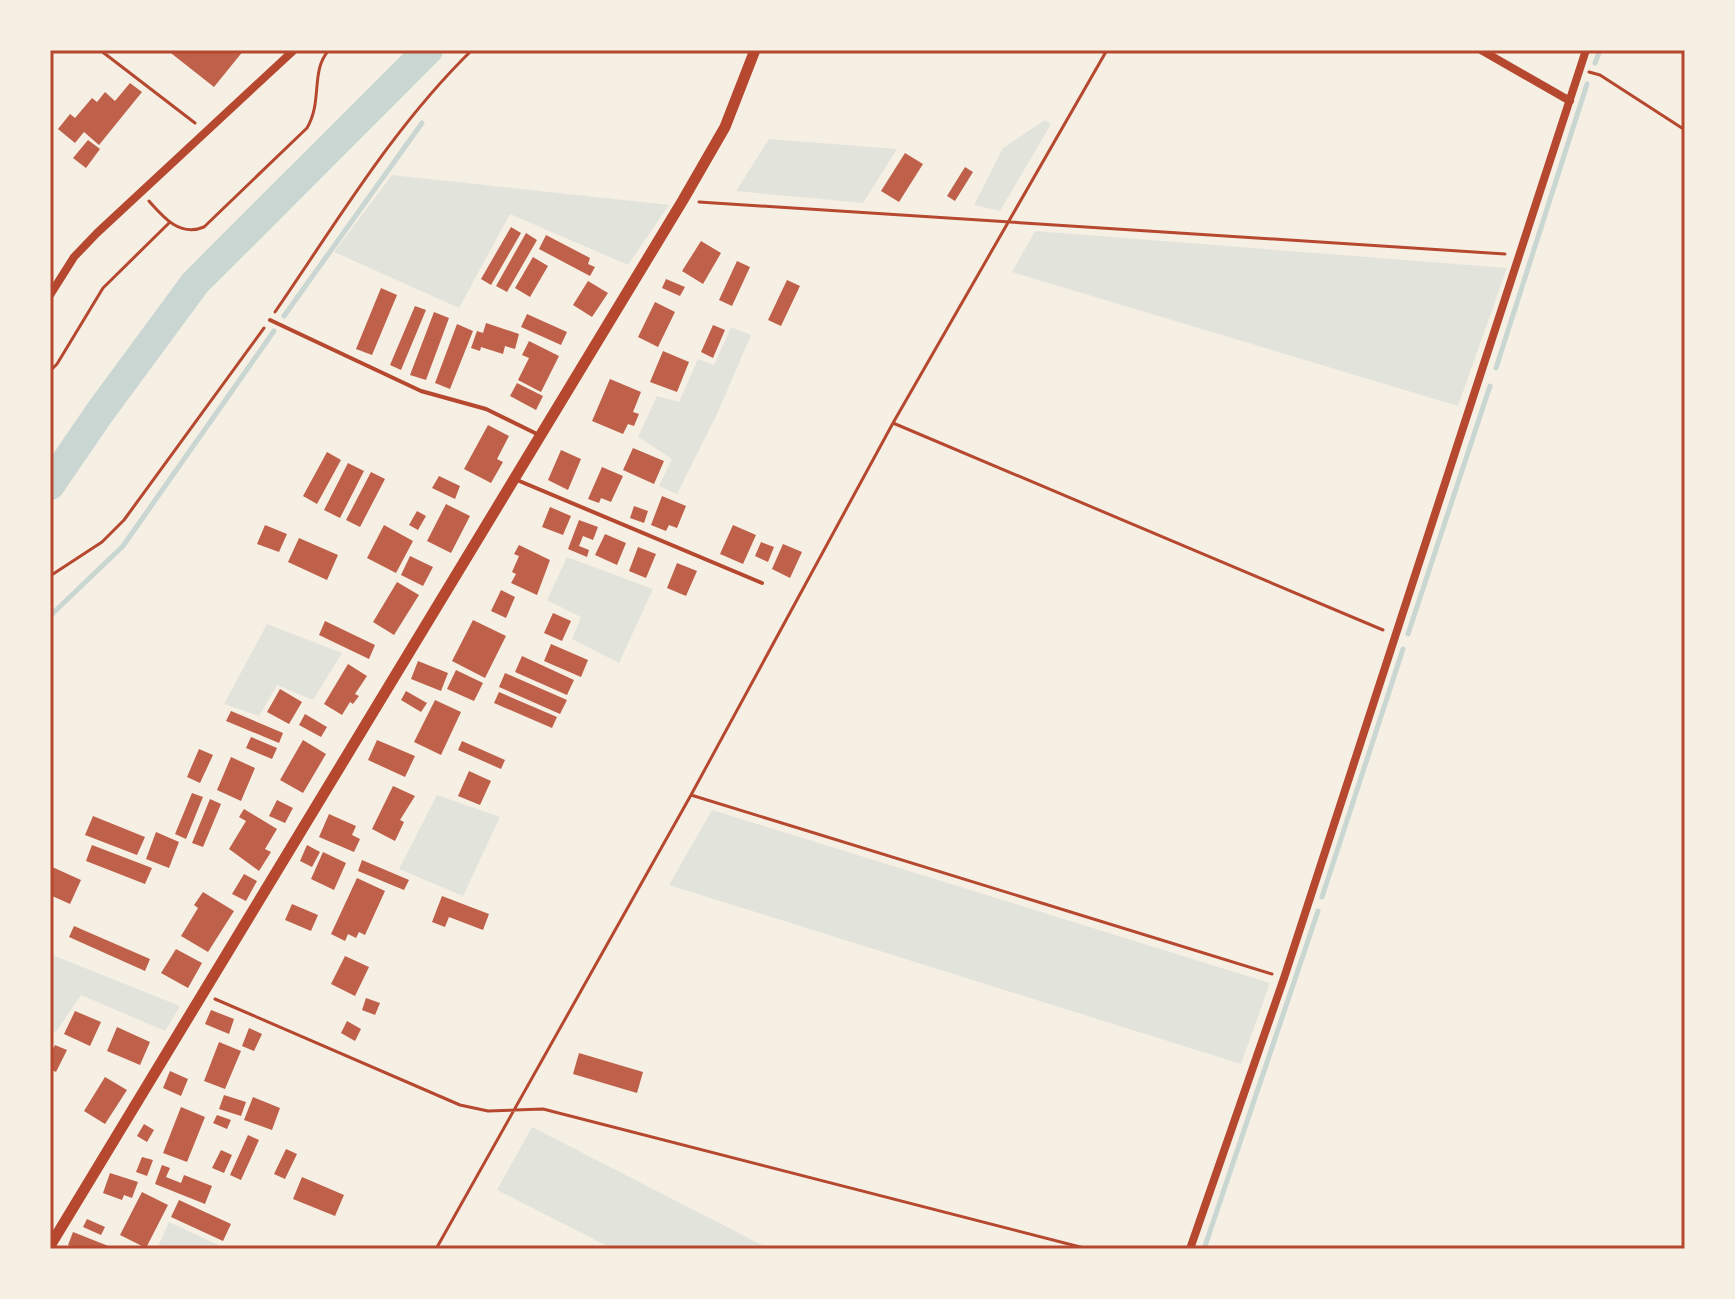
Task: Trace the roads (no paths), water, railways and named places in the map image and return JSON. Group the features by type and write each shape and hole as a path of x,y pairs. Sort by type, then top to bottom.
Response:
{"street":[{"path":"50,295 74,257 294,50"},
{"path":"50,1246 683,200 725,127 755,50"},
{"path":"1481,50 1570,101"},
{"path":"1190,1249 1284,978 1586,50"}],"lane":[{"path":"270,320 421,391 486,409 541,436"},
{"path":"515,480 762,583"}],"waterway":[{"path":"50,485 195,283 428,50"},
{"path":"1595,63 1600,50"},
{"path":"1496,368 1587,84"},
{"path":"284,316 422,123"},
{"path":"50,616 123,546 274,331"},
{"path":"1408,634 1490,386"},
{"path":"1322,897 1403,649"},
{"path":"1204,1249 1318,911"}]}
